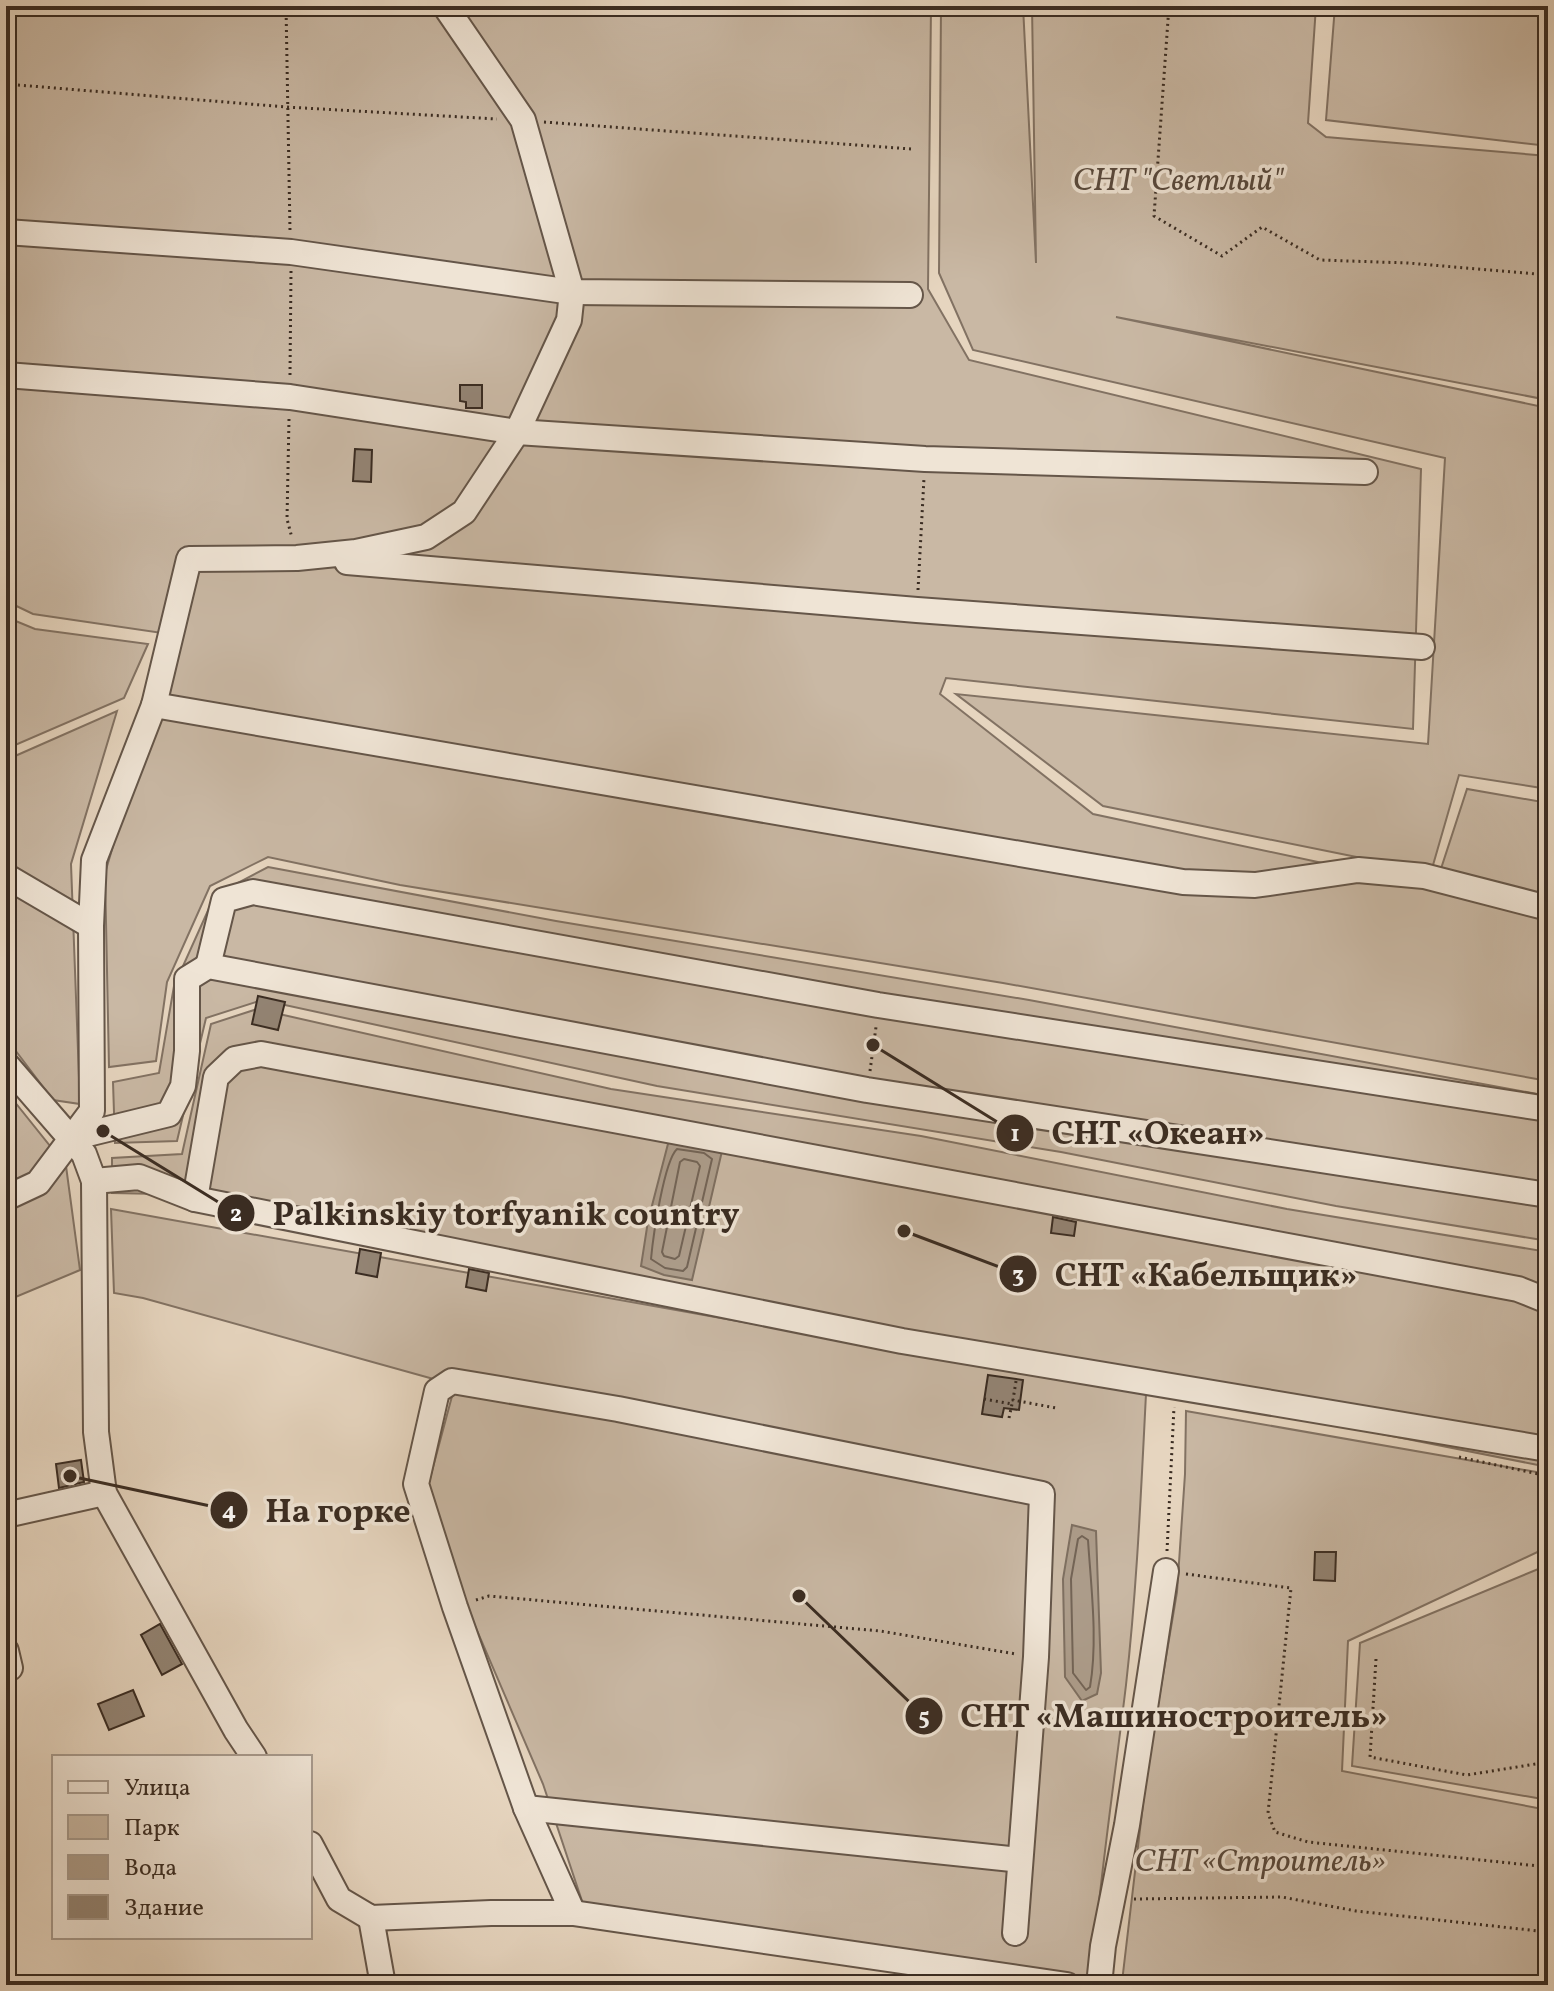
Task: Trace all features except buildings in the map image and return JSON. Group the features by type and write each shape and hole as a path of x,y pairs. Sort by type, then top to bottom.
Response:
{"street":[{"path":"6,1198 38,1183 92,1111 91,926 94,860 154,705 189,559 297,558 356,552 426,537 464,512 517,432 569,320 572,292 523,120 445,6"},
{"path":"6,232 291,252 572,292 910,295"},
{"path":"6,375 290,397 517,432 925,459 1365,472"},
{"path":"297,558 917,610 1422,647"},
{"path":"154,705 1183,882 1255,885 1358,870 1424,876 1548,908"},
{"path":"6,876 91,926"},
{"path":"208,966 224,900 253,892 878,1005 1548,1109"},
{"path":"71,1138 169,1114 183,1086 187,1051 187,979 208,966 867,1090 1548,1195"},
{"path":"195,1199 216,1077 235,1059 261,1054 1518,1289 1548,1301"},
{"path":"6,1064 84,1154 94,1181 96,1432 104,1493 253,1755"},
{"path":"94,1181 139,1177 195,1199 902,1341 1548,1447"},
{"path":"573,1913 526,1808 455,1607 416,1484 437,1391 452,1381 618,1409 1042,1494 1036,1657 1015,1933"},
{"path":"6,1515 104,1493"},
{"path":"1099,1985 1166,1571"},
{"path":"526,1808 1020,1860"},
{"path":"312,1848 339,1899 371,1918 573,1913 1067,1985"},
{"path":"371,1918 383,1985"}],"path":[{"path":"286,6 291,252 287,519 297,558"},
{"path":"1169,6 1154,216 1222,256 1262,227 1320,260 1408,263 1548,275"},
{"path":"6,84 286,107 523,120 911,149"},
{"path":"917,610 925,459"},
{"path":"867,1090 878,1005"},
{"path":"1009,1418 1019,1369"},
{"path":"984,1399 1056,1408"},
{"path":"1174,1405 1166,1571 1291,1588 1268,1813 1275,1832 1308,1842 1548,1867"},
{"path":"1460,1457 1548,1476"},
{"path":"455,1607 489,1596 880,1631 1036,1657"},
{"path":"1376,1659 1370,1757 1467,1775 1548,1762"},
{"path":"1114,1900 1282,1897 1356,1911 1548,1932"}],"green space":[{"path":"6,6 931,6 928,289 969,360 1421,469 1413,729 946,678 940,694 1093,814 1435,887 1467,789 1548,803 1548,1081 1003,983 400,885 268,857 210,886 167,982 156,1061 109,1067 105,873 176,635 33,614 6,601"},
{"name":"СНТ \"Светлый\"","path":"941,6 1023,6 1036,263 1032,6 1316,6 1308,123 1326,137 1548,156 1548,400 1116,317 1548,408 1548,789 1459,775 1431,872 1103,806 956,694 1428,744 1445,458 973,350 939,273"},
{"path":"1335,6 1548,6 1548,146 1326,120"},
{"path":"6,617 35,629 148,644 124,698 6,749"},
{"path":"117,711 71,864 80,1104 53,1100 6,1038 6,760"},
{"path":"268,867 556,921 1029,1000 1548,1096 1548,1241 1336,1206 1061,1152 657,1086 262,1000 206,1018 177,1141 115,1143 113,1082 159,1073 174,986 215,895"},
{"path":"257,1009 611,1089 921,1136 1287,1209 1548,1252 1548,1467 211,1195 112,1193 112,1158 182,1154 211,1024"},
{"path":"6,1091 66,1166 80,1270 6,1301"},
{"path":"111,1209 1146,1394 1130,1649 1093,1962 1085,1983 583,1904 543,1784 472,1619 428,1486 455,1385 143,1298 114,1293"},
{"name":"СНТ «Строитель»","path":"1186,1411 1548,1474 1548,1547 1348,1641 1342,1771 1548,1810 1548,1985 1171,1985 1122,1982 1147,1770 1177,1592"},
{"path":"1548,1565 1548,1800 1352,1766 1360,1643"}],"water":[{"path":"669,1140 722,1151 692,1280 664,1275 641,1266 648,1221"},
{"path":"1072,1525 1096,1531 1101,1673 1097,1694 1082,1701 1065,1677 1063,1579"}],"place":[{"name":"СНТ «Океан»","path":"873,1045"},
{"name":"Palkinskiy torfyanik country","path":"103,1131"},
{"name":"СНТ «Кабельщик»","path":"904,1231"},
{"name":"На горке","path":"70,1476"},
{"name":"СНТ «Машиностроитель»","path":"799,1596"}]}
